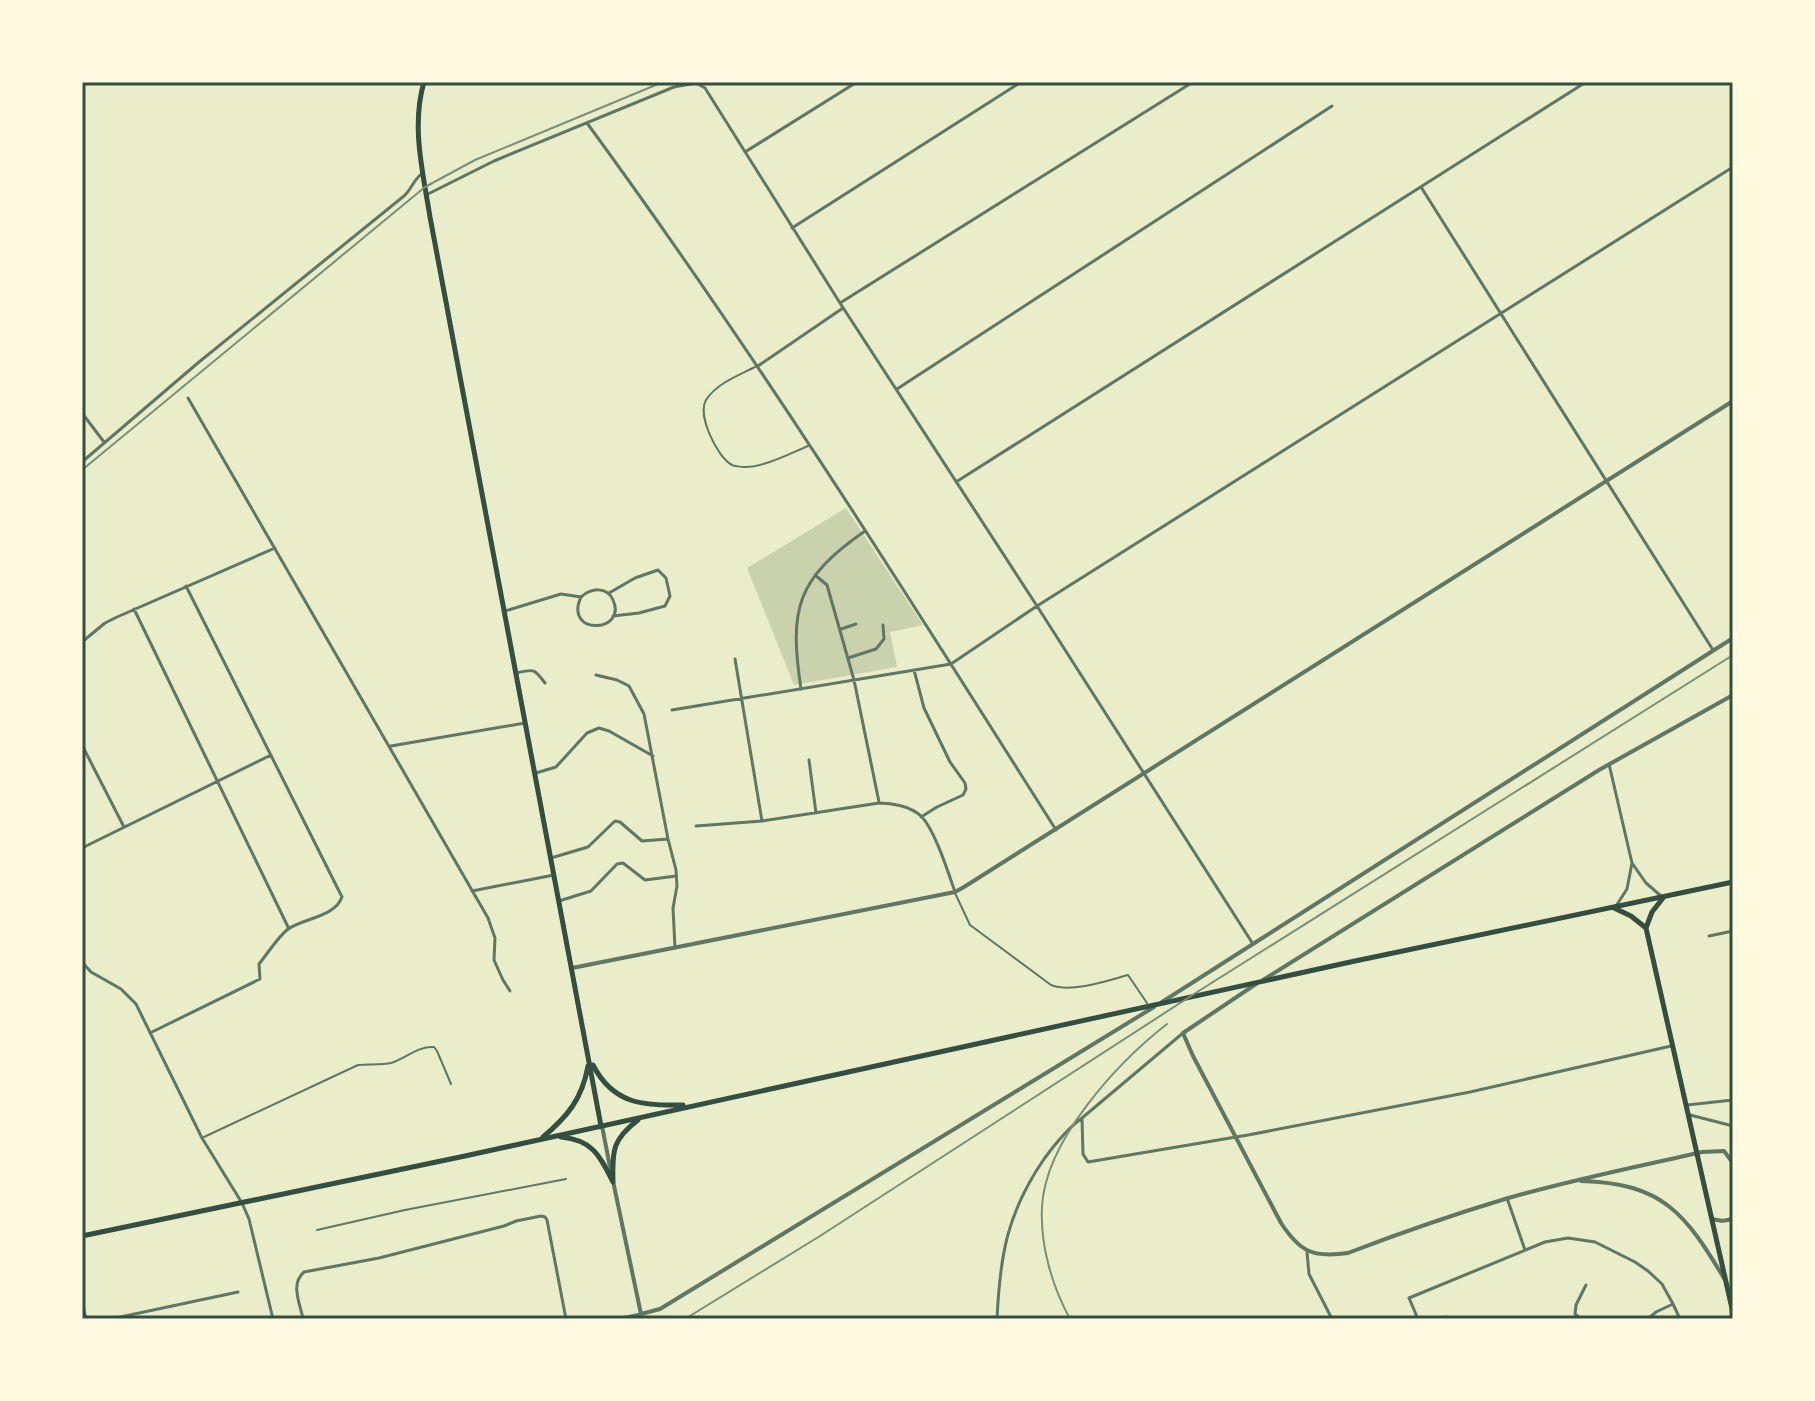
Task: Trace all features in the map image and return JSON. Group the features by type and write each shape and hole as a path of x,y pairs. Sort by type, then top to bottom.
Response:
{"main road":[{"path":"424,82 418,120 426,195 601,1126"},
{"path":"82,1236 1733,882"},
{"path":"1663,898 1652,912 1646,928 1733,1313"},
{"path":"1614,908 1646,928"},
{"path":"589,1058 603,1081 620,1097 656,1105 696,1105"},
{"path":"539,1139 571,1110 584,1082 589,1058"},
{"path":"613,1182 617,1140 642,1117"},
{"path":"552,1136 588,1144 613,1182"}],"street":[{"path":"744,152 857,82"},
{"path":"792,228 1021,82"},
{"path":"758,366 841,306 1193,82"},
{"path":"956,482 1586,82"},
{"path":"426,195 494,161 674,87 696,83 705,88 841,306 1253,944"},
{"path":"897,389 1332,106"},
{"path":"587,123 758,366 1056,830"},
{"path":"672,710 951,664 1037,606 1733,167"},
{"path":"82,462 199,362 404,196 423,173"},
{"path":"1421,187 1713,650"},
{"path":"188,398 488,918 495,938 494,960 510,991"},
{"path":"572,968 955,892 1733,401"},
{"path":"82,413 105,443"},
{"path":"801,689 795,636 797,615 804,595 815,575 832,556 865,531"},
{"path":"82,642 105,623 276,548"},
{"path":"608,593 658,570 666,578 670,596 665,606 613,616"},
{"path":"815,575 827,585 840,629 854,680 879,803"},
{"path":"150,1033 260,979 259,964 289,929 339,905 342,897 186,586"},
{"path":"597,589 608,593 615,604 613,616 599,627 587,624 579,615 581,597 597,589"},
{"path":"504,611 561,594 581,597"},
{"path":"134,609 289,929"},
{"path":"840,629 856,624"},
{"path":"848,659 876,649 884,639 883,625"},
{"path":"616,1319 660,1309 674,1302 1152,1008 1733,638"},
{"path":"735,659 762,821"},
{"path":"914,670 924,708 966,789 963,795 921,817"},
{"path":"516,673 536,671 545,683"},
{"path":"596,675 629,686 644,714 677,876 673,908 675,948"},
{"path":"997,1319 999,1272 1010,1221 1031,1177 1073,1124 1183,1033 1231,1000 1609,764 1733,695"},
{"path":"390,746 525,723"},
{"path":"535,773 556,767 587,733 599,728 653,756"},
{"path":"82,745 124,827"},
{"path":"82,848 271,755"},
{"path":"809,760 816,813"},
{"path":"1609,764 1632,863 1646,883 1663,898"},
{"path":"696,826 762,821 879,803 896,805 921,817 941,853 955,892"},
{"path":"551,858 588,847 615,821 642,841 668,839"},
{"path":"559,901 591,891 617,864 623,863 645,880 677,876"},
{"path":"1614,908 1627,889 1632,863"},
{"path":"472,891 554,875"},
{"path":"1709,936 1733,931"},
{"path":"82,962 91,972 121,989 136,1004 202,1138 249,1219 273,1319"},
{"path":"1183,1033 1281,1223 1307,1252 1331,1255 1348,1253 1507,1198 1702,1152 1733,1151"},
{"path":"1082,1118 1083,1154 1088,1162 1504,1085 1673,1046"},
{"path":"1687,1105 1733,1100"},
{"path":"1689,1115 1733,1126"},
{"path":"601,1126 641,1314"},
{"path":"1724,1151 1733,1163"},
{"path":"1574,1181 1623,1185 1649,1194 1674,1208 1706,1248 1726,1283"},
{"path":"1507,1198 1525,1250"},
{"path":"303,1319 296,1285 304,1272 379,1258 541,1216 547,1220 566,1319"},
{"path":"1711,1219 1722,1221 1733,1218"},
{"path":"1418,1319 1409,1298 1557,1239 1595,1242 1635,1262 1662,1284 1680,1319"},
{"path":"1307,1252 1309,1274 1332,1319"},
{"path":"1581,1319 1575,1314 1576,1305 1586,1285"},
{"path":"111,1319 238,1292"},
{"path":"82,1301 86,1319"},
{"path":"1648,1319 1673,1304"},
{"path":"1441,1319 1446,1317"}],"lane":[{"path":"758,366 731,378 713,391 704,403 702,416 719,452 731,465 742,467 757,466 810,446"},
{"path":"955,892 970,925 1051,985 1071,988 1128,975 1152,1008"},
{"path":"202,1138 358,1065 387,1064 426,1046 434,1047 437,1051 451,1084"},
{"path":"317,1230 566,1179"}],"green space":[{"path":"846,508 923,625 890,632 897,667 794,685 747,568"}],"railway":[{"path":"82,470 425,187 475,160 663,82"},
{"path":"685,1319 1733,655"},
{"path":"1070,1319 1058,1293 1045,1250 1042,1207 1046,1182 1056,1156 1087,1105 1127,1060 1167,1024"}]}
